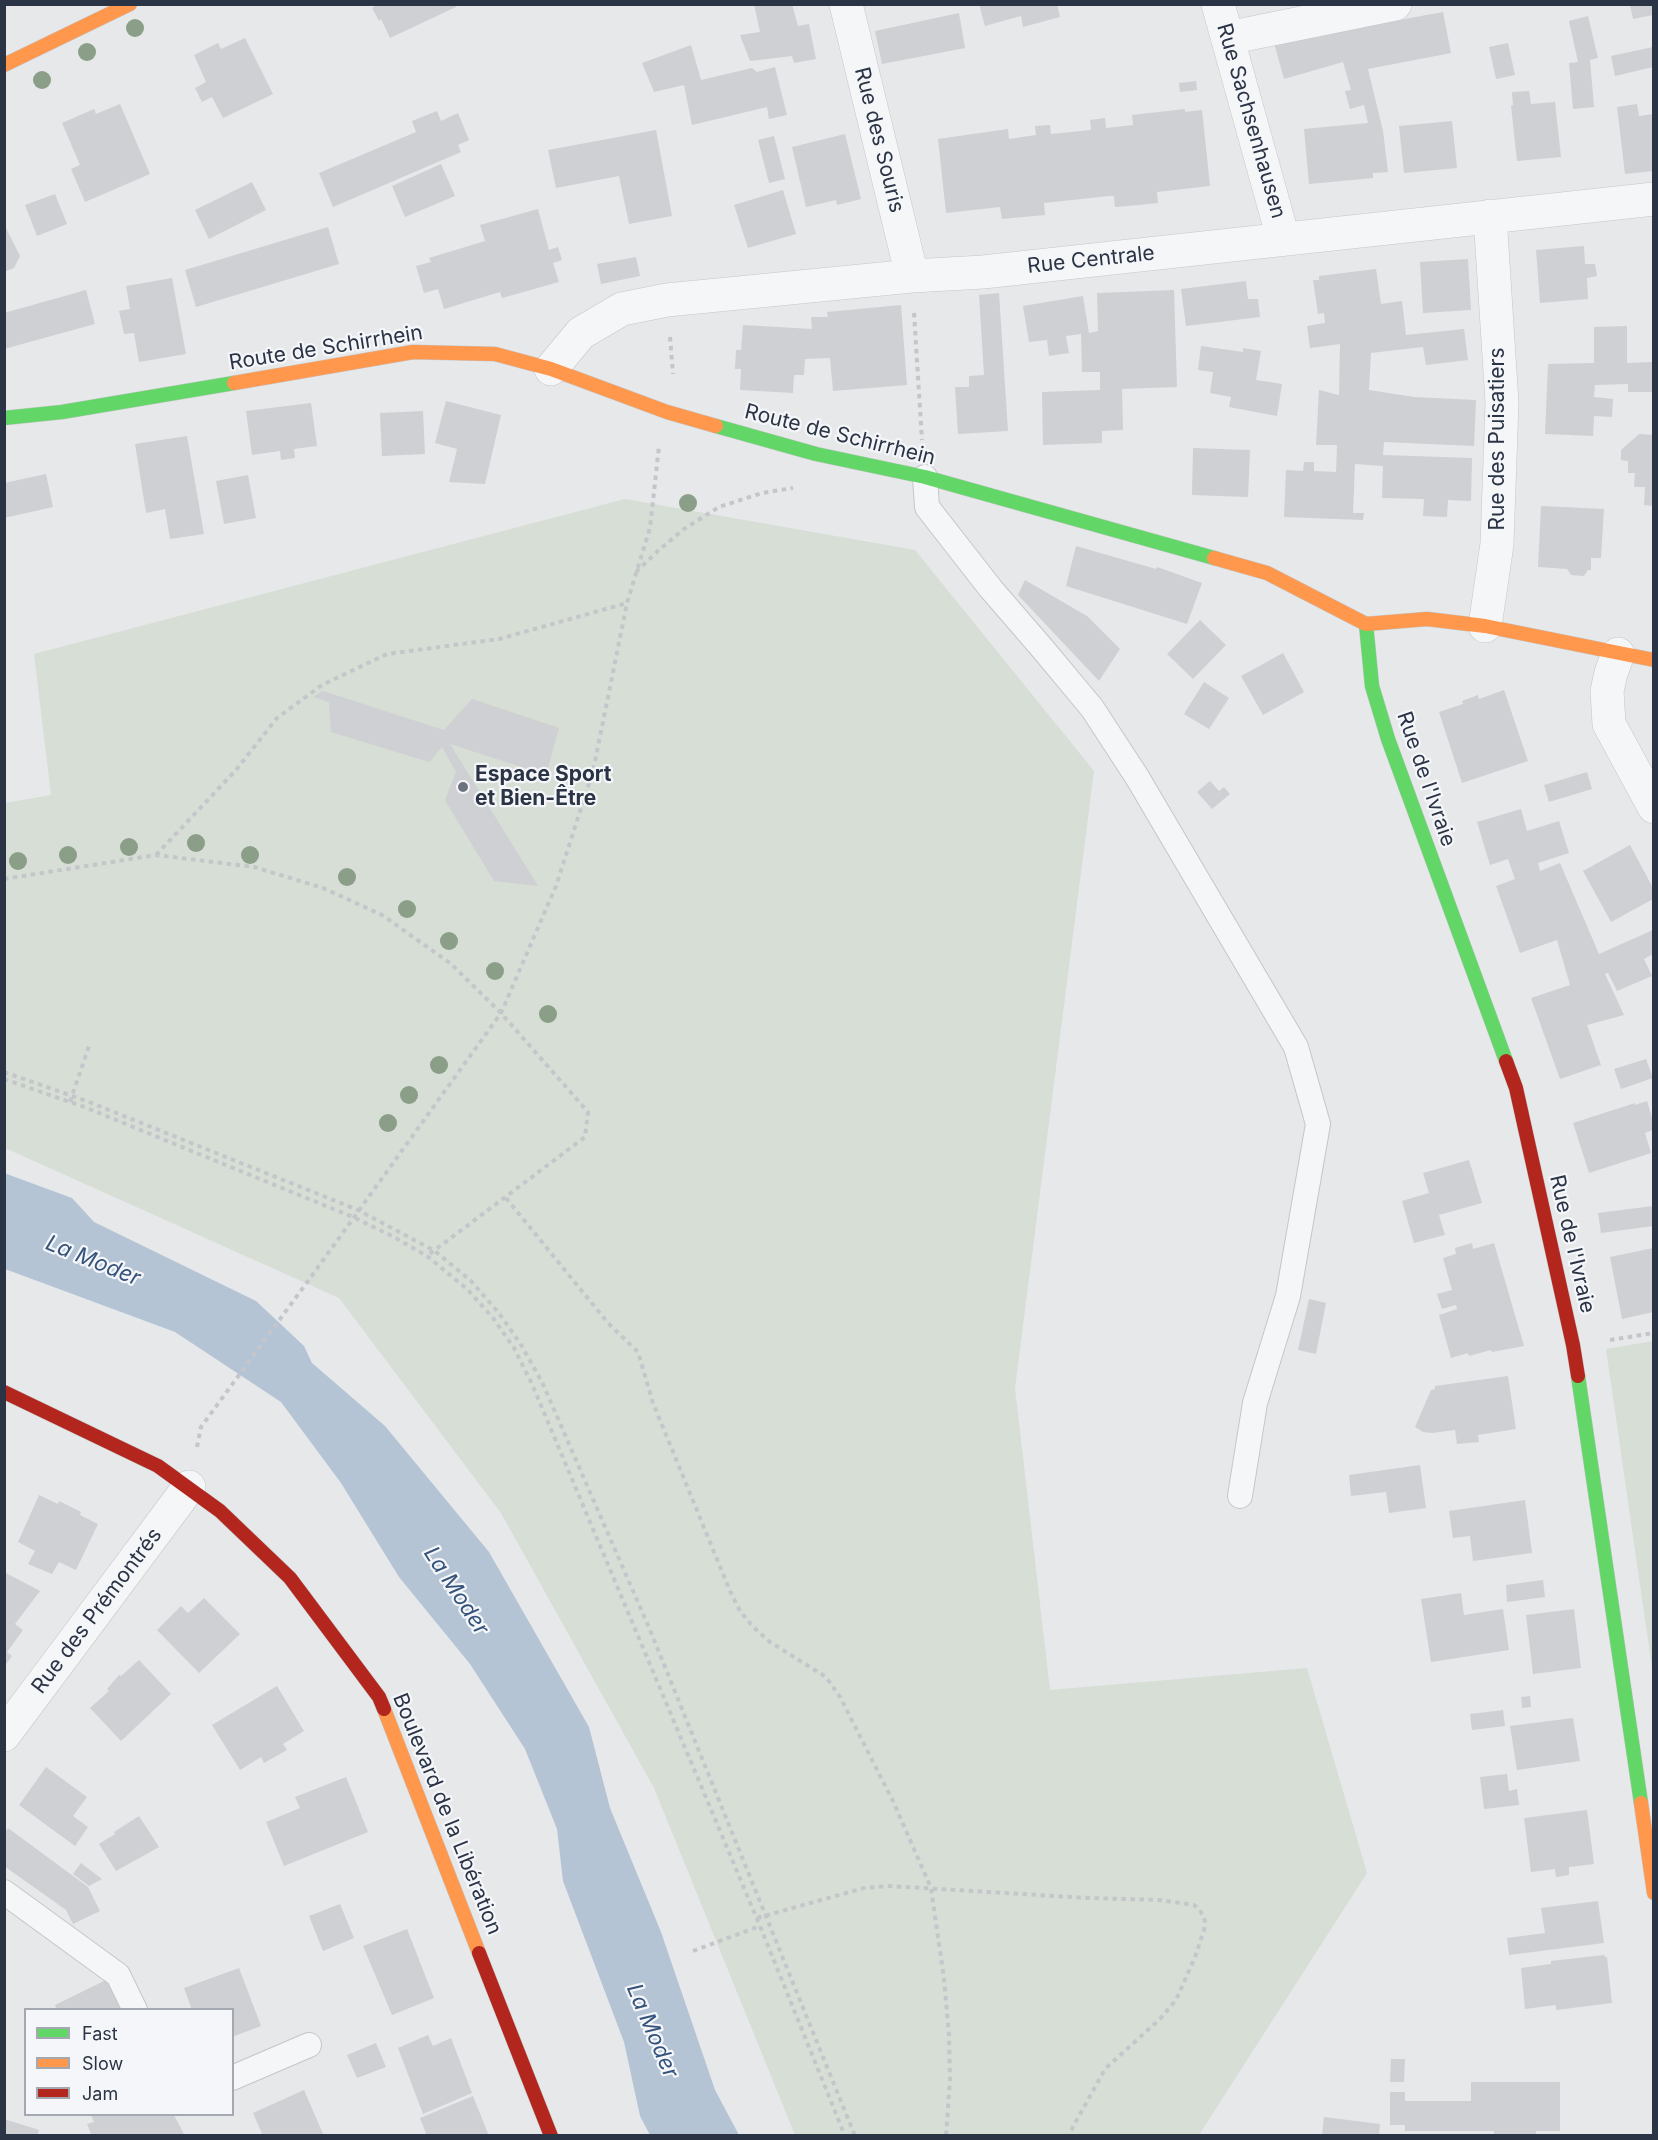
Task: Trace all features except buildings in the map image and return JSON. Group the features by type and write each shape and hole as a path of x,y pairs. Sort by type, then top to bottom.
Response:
{"street":[{"path":"4,65 130,4"},
{"name":"Rue des Souris","path":"846,4 912,276"},
{"name":"Rue Sachsenhausen","path":"1218,4 1283,238"},
{"path":"1228,38 1395,4"},
{"name":"Rue Centrale","path":"551,369 581,333 622,309 667,300 912,276 982,272 1653,199"},
{"name":"Rue des Puisatiers","path":"1485,626 1497,544 1502,403 1490,216"},
{"name":"Route de Schirrhein","path":"4,418 62,412 413,352 495,354 551,369 667,412 816,454 925,477 1267,573 1366,624"},
{"path":"1366,624 1427,619 1485,626 1653,660"},
{"name":"Rue de l'Ivraie","path":"1366,624 1372,686 1388,739 1516,1088 1573,1345 1653,1893"},
{"path":"1618,654 1607,691 1609,724 1653,807"},
{"name":"Boulevard de la Libération","path":"4,1392 158,1466 220,1511 290,1578 379,1697 551,2136"},
{"name":"Rue des Prémontrés","path":"4,1735 189,1487"}],"lane":[{"path":"925,477 927,507 991,589 1092,708 1137,777 1296,1047 1318,1124 1288,1296 1255,1403 1240,1496"},
{"path":"4,1892 118,1975 134,2008"},
{"path":"234,2077 309,2045"}],"path":[{"path":"912,276 925,477"},
{"path":"667,300 673,375"},
{"path":"201,1426 501,1013 556,886 593,771 627,603 650,528 660,440"},
{"path":"636,572 684,529 718,507 762,493 803,488"},
{"path":"156,855 236,770 277,718 322,685 387,654 499,639 627,603"},
{"path":"4,879 156,855 254,867 322,888 382,915 450,963 501,1013 588,1112 585,1137 427,1256"},
{"path":"70,1102 89,1046"},
{"path":"4,1072 72,1096 358,1210 435,1251 471,1281 498,1312 520,1343 542,1382 682,1706 855,2136"},
{"path":"4,1079 70,1102 353,1217 392,1236 427,1256 467,1289 493,1318 514,1348 532,1384 757,1918 844,2136"},
{"path":"506,1198 608,1323 638,1352 652,1403 730,1591 753,1627 770,1642 826,1677 840,1697 893,1801 931,1888 944,1978 949,2035 950,2080 946,2136"},
{"path":"1573,1345 1653,1333"},
{"path":"757,1918 864,1888 889,1886 1065,1897 1159,1900 1194,1905 1200,1910 1204,1930 1176,2000 1160,2019 1105,2069 1068,2136"},
{"path":"693,1951 760,1926"}],"shaded area":[{"path":"625,499 915,550 1094,771 1015,1388 1050,1690 1307,1668 1367,1873 1199,2135 795,2135 654,1788 501,1513 339,1298 5,1148 5,803 51,795 34,654"},
{"path":"1654,1341 1653,1675 1606,1349"}],"water":[{"name":"La Moder","path":"4,1173 72,1198 94,1222 256,1301 304,1346 312,1363 385,1426 489,1552 589,1727 610,1808 661,1932 715,2090 739,2135 650,2135 640,2116 624,2042 563,1881 557,1829 525,1749 470,1664 399,1577 341,1483 281,1402 175,1332 5,1269"}],"traffic: fast":[{"path":"4,418 62,412 234,383"},
{"path":"716,426 816,454 925,477 1214,558"},
{"path":"1366,624 1372,686 1388,739 1506,1061"},
{"path":"1578,1376 1641,1803"}],"traffic: slow":[{"path":"4,65 130,4"},
{"path":"234,383 413,352 495,354 551,369 667,412 716,426"},
{"path":"1214,558 1267,573 1366,624 1427,619 1485,626 1654,660"},
{"path":"384,1709 479,1953"},
{"path":"1641,1803 1654,1893"}],"traffic: jam":[{"path":"1506,1061 1516,1088 1578,1376"},
{"path":"4,1392 158,1466 220,1511 290,1578 379,1697 384,1709"},
{"path":"479,1953 551,2136"}],"place":[{"name":"Espace Sport et Bien-Être","path":"463,787"}]}
